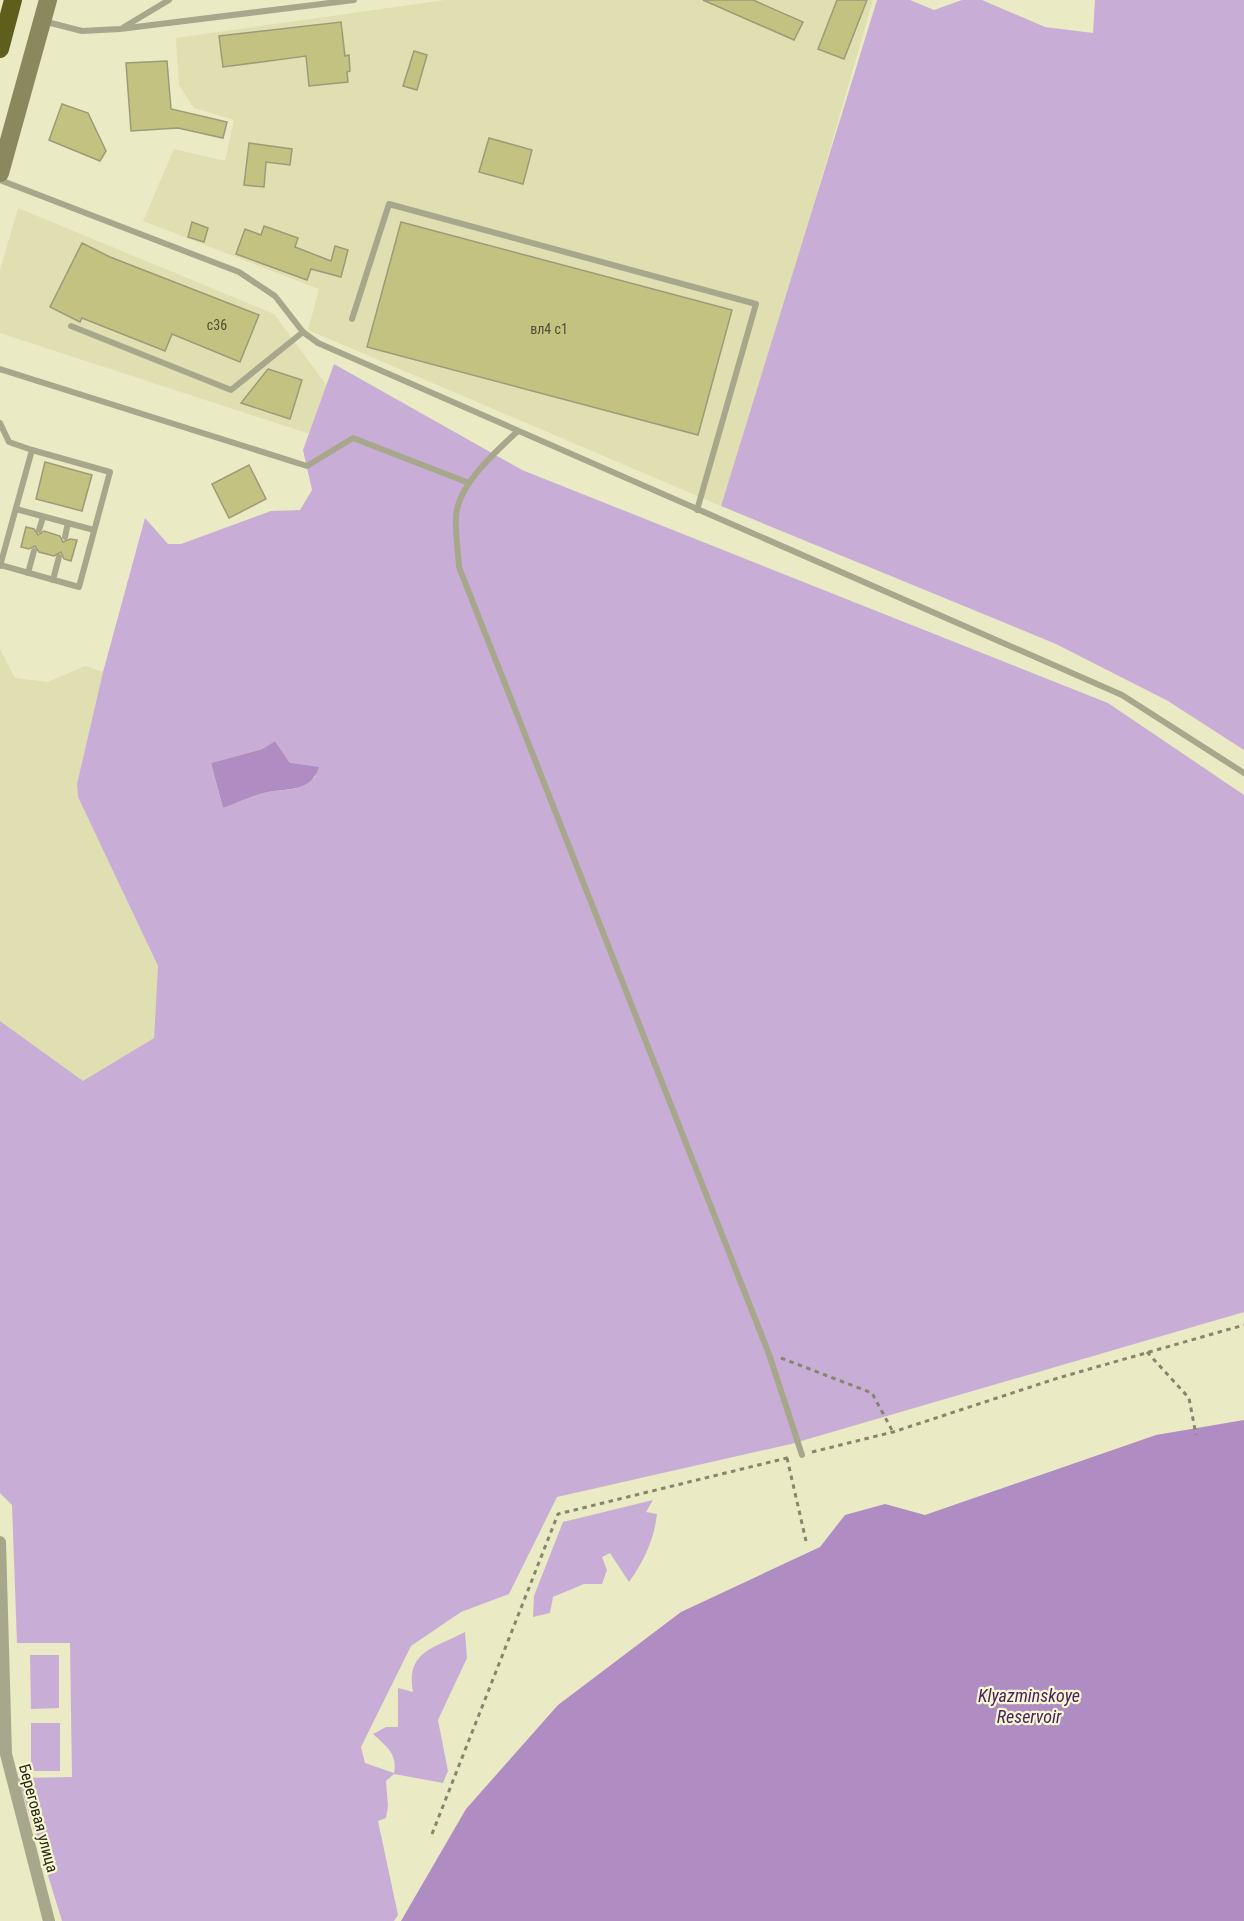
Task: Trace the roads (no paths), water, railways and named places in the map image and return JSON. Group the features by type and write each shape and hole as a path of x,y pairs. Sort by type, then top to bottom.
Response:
{"highway":[{"path":"0,49 13,0"}],"main road":[{"path":"0,173 48,0"}],"street":[{"name":"Береговая улица","path":"0,1542 3,1754 49,1921"}],"lane":[{"path":"120,29 169,0"},
{"path":"42,20 82,31 120,29 354,0"},
{"path":"0,180 239,272 275,296 303,332 318,343 1122,695 1244,773"},
{"path":"352,319 388,204 756,304 697,510"},
{"path":"71,326 231,390 303,332"},
{"path":"0,369 307,466 353,438 469,483"},
{"path":"0,423 9,442 110,472 79,587 0,566 32,450"},
{"path":"518,431 494,453 469,483 456,514 459,567 769,1354 802,1455"},
{"path":"16,509 94,530"},
{"path":"39,530 43,516"},
{"path":"65,537 68,524"},
{"path":"28,573 34,551"},
{"path":"53,580 59,557"}],"water":[{"path":"275,741 290,763 319,767 311,781 299,787 262,793 223,808 211,763 262,749"},
{"name":"Klyazminskoye Reservoir","path":"1244,1420 1244,1921 401,1921 466,1809 558,1705 681,1612 820,1547 845,1515 885,1504 925,1515 1156,1435"}]}
